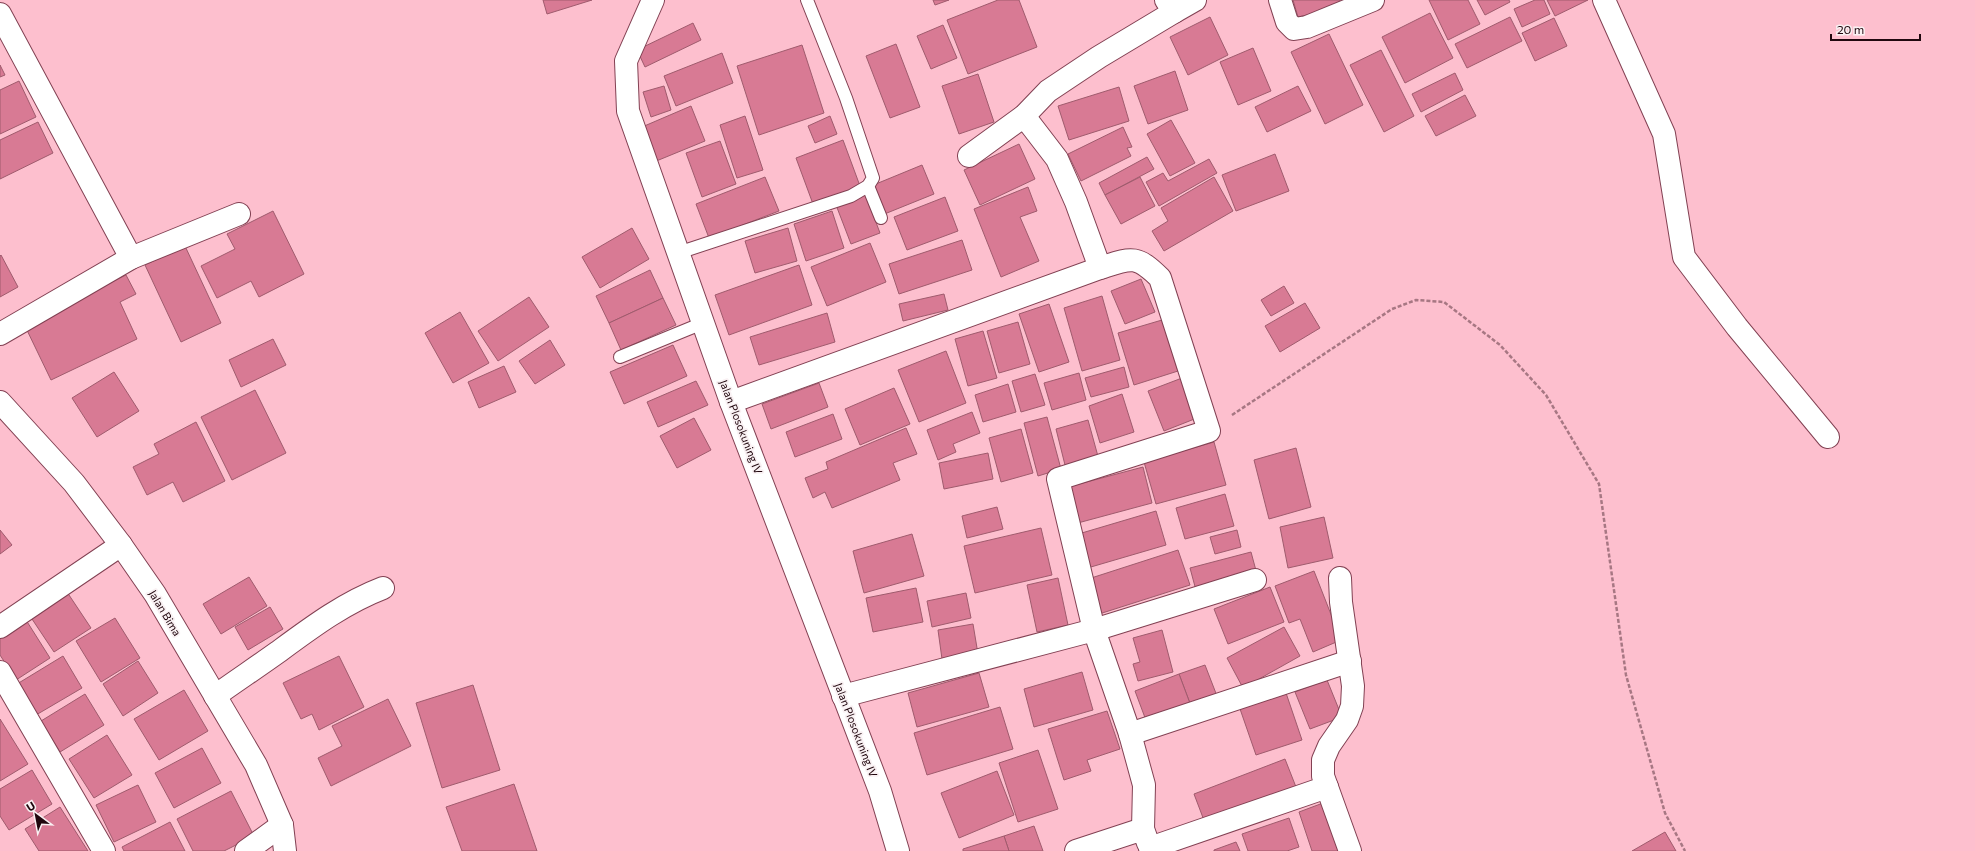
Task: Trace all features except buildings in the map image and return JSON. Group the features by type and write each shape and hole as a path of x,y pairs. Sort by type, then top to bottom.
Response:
{"street":[{"name":"Jalan Plosokuning IV","path":"653,0 626,61 628,111 731,402 880,791 898,851"},
{"path":"969,156 1024,116 1048,91 1170,6 1195,0"},
{"path":"1280,0 1288,22 1294,30 1307,27 1373,0"},
{"path":"1604,0 1664,134 1684,257 1737,328 1828,437"},
{"path":"0,14 131,258"},
{"path":"1024,116 1057,159 1076,202 1100,268"},
{"path":"0,334 131,258 239,214"},
{"path":"731,402 1128,259 1146,265 1160,278 1209,431 1058,479 1094,630 1130,734 1144,785 1148,843"},
{"name":"Jalan Bima","path":"0,402 74,483 121,545 155,594 256,765 282,825 285,851"},
{"path":"0,628 121,545"},
{"path":"1340,578 1341,602 1353,686 1352,706 1347,720 1329,746 1324,760 1323,776 1350,851"},
{"path":"844,696 1094,630 1255,580"},
{"path":"215,696 312,626 362,596 383,588"},
{"path":"1130,734 1350,661"},
{"path":"0,672 104,851"},
{"path":"1076,851 1148,843 1327,787"},
{"path":"246,851 282,825"}],"lane":[{"path":"678,253 851,196 868,186 873,178 846,98 807,0"},
{"path":"868,186 881,218"},
{"path":"620,357 703,323"}],"path":[{"path":"1209,431 1392,309 1416,300 1444,302 1500,345 1546,396 1599,484 1626,675 1666,813 1685,851"}]}
